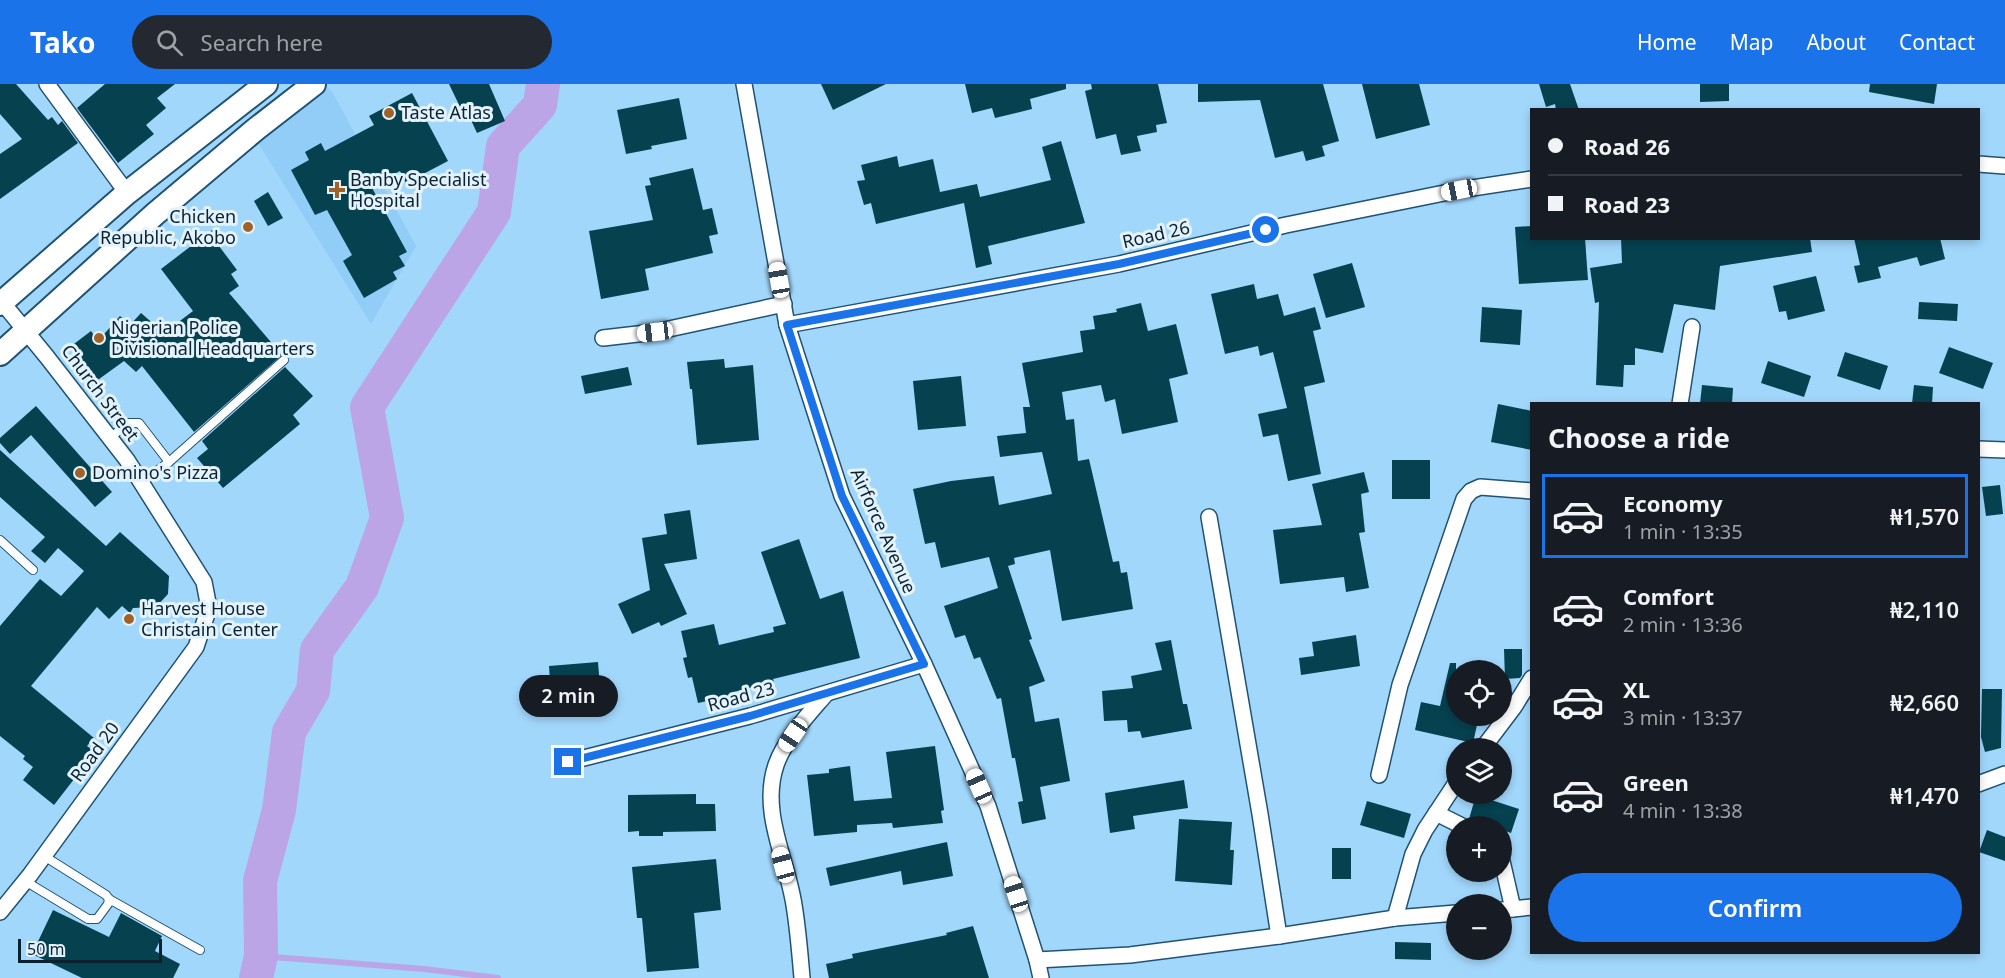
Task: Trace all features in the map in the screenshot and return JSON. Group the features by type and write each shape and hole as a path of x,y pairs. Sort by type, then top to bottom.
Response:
{"main road":[{"path":"1,303 127,193 267,84"},
{"path":"0,354 155,214 256,129 314,84"}],"street":[{"path":"47,84 127,193"},
{"name":"Airforce Avenue","path":"744,84 787,325 842,496 924,664 988,806 1041,978"},
{"path":"1980,164 2005,166"},
{"name":"Road 26","path":"787,325 1119,264 1286,225 1447,192 1530,179"},
{"name":"Church Street","path":"1,303 27,331 110,438 141,483 204,582 209,608"},
{"path":"603,338 655,332 784,304"},
{"path":"1680,402 1692,327"},
{"path":"1980,449 2005,450"},
{"path":"1379,775 1400,685 1464,499 1471,491 1480,487 1530,490"},
{"path":"1209,516 1279,936"},
{"name":"Road 20","path":"0,912 44,856 196,647 209,608"},
{"name":"Road 23","path":"568,762 750,716 924,664"},
{"path":"1490,738 1530,681"},
{"path":"802,978 794,904 778,845 769,793 777,763 785,748 826,694"},
{"path":"1514,706 1530,704"},
{"path":"1980,783 2005,774"},
{"path":"1395,918 1413,854 1425,830 1446,798"},
{"path":"1436,813 1446,818"},
{"path":"1512,909 1530,907"},
{"path":"1037,960 1130,955 1395,918 1446,915"}],"lane":[{"path":"141,483 169,462 285,360"},
{"path":"110,438 128,423 139,423 169,462"},
{"path":"0,540 33,570"},
{"path":"44,856 109,899 200,950"},
{"path":"25,881 88,920 97,919 109,899"}],"shaded area":[{"name":"Banby Specialist Hospital","path":"325,84 333,93 416,246 371,324 253,135"}],"building":[{"path":"0,84 16,84 48,120 52,117 58,125 62,121 78,143 0,199 0,154 22,139 0,114"},
{"path":"105,84 175,84 157,98 166,108 146,125 154,134 118,163 77,108"},
{"path":"449,84 489,84 505,121 477,133 465,107 461,109"},
{"path":"821,84 886,84 833,110"},
{"path":"965,84 1066,84 1066,89 1030,99 1032,109 995,118 992,108 972,113"},
{"path":"1091,84 1158,84 1167,123 1156,125 1157,132 1137,136 1141,151 1121,155 1116,134 1096,139 1085,91 1092,89"},
{"path":"1198,84 1323,84 1339,141 1322,146 1325,156 1306,161 1303,151 1275,158 1260,100 1198,102"},
{"path":"1362,84 1419,84 1430,125 1376,139"},
{"path":"1539,84 1570,84 1578,108 1556,108 1555,104 1546,107"},
{"path":"1700,84 1729,84 1729,101 1700,102"},
{"path":"1870,84 1937,84 1934,104 1869,92"},
{"path":"412,93 448,161 406,183 400,171 371,186 407,252 399,256 405,266 393,272 397,279 364,298 343,261 352,255 327,210 315,215 291,170 309,160 305,152 321,143 325,151 374,125 369,116"},
{"path":"679,98 687,139 626,154 617,110"},
{"path":"1061,141 1085,223 988,246 992,264 976,268 964,203 876,224 871,203 864,205 857,181 865,180 861,165 897,156 899,167 933,159 940,192 977,184 980,197 1051,180 1042,147"},
{"path":"693,168 703,210 712,208 718,234 709,236 713,253 645,269 649,290 601,299 589,231 653,220 645,186 651,185 649,178"},
{"path":"268,192 283,218 268,226 254,201"},
{"path":"1530,226 1530,240 1585,240 1588,280 1519,284 1515,227"},
{"path":"212,230 222,244 219,246 237,270 231,274 239,286 229,293 282,355 194,432 142,366 136,372 124,361 95,382 70,347 91,331 98,341 120,316 130,325 141,313 164,333 193,311 161,269"},
{"path":"1621,240 1810,240 1812,252 1720,266 1715,310 1674,304 1663,353 1635,348 1635,365 1624,365 1623,387 1596,385 1599,302 1595,303 1590,268 1622,263"},
{"path":"1854,240 1940,240 1945,259 1920,266 1917,257 1878,267 1881,278 1858,283 1854,266 1860,265"},
{"path":"1352,263 1365,307 1326,318 1313,274"},
{"path":"1816,276 1825,311 1788,320 1786,311 1779,312 1773,286"},
{"path":"1254,284 1257,299 1278,294 1284,316 1315,307 1321,329 1313,331 1325,382 1304,387 1321,474 1288,481 1278,434 1263,437 1258,414 1287,408 1273,352 1260,356 1258,346 1225,354 1211,294"},
{"path":"1919,302 1958,304 1957,321 1918,319"},
{"path":"1141,303 1148,331 1176,324 1188,374 1169,379 1178,422 1122,434 1115,399 1105,402 1101,385 1062,392 1066,420 1074,419 1078,461 1089,459 1113,562 1119,561 1121,573 1127,572 1133,609 1062,621 1050,550 1014,558 1015,564 1008,566 1032,639 1029,640 1045,681 1029,687 1035,722 1059,718 1070,781 1040,787 1046,819 1022,824 1018,802 1023,801 1001,698 997,699 980,657 974,659 965,635 955,638 944,606 998,588 989,557 941,568 935,542 925,544 913,489 951,481 994,476 999,505 1052,494 1042,452 1000,457 997,436 1026,433 1023,407 1030,407 1022,363 1083,352 1080,331 1095,329 1093,316 1117,312 1116,309"},
{"path":"1482,307 1522,310 1520,345 1480,342"},
{"path":"1949,347 1993,363 1983,389 1939,373"},
{"path":"1845,352 1888,366 1880,390 1837,376"},
{"path":"724,359 725,368 753,365 759,440 697,445 687,362"},
{"path":"1768,361 1811,376 1804,397 1761,383"},
{"path":"285,367 313,396 293,415 300,424 223,488 197,458 208,449 202,441"},
{"path":"628,367 632,385 585,394 581,376"},
{"path":"961,376 966,426 918,430 913,381"},
{"path":"1702,385 1733,388 1732,402 1700,402"},
{"path":"1914,385 1933,387 1932,402 1912,402"},
{"path":"1498,404 1530,411 1530,450 1491,442"},
{"name":"Domino's Pizza","path":"36,406 112,492 95,507 31,435 10,454 0,443 0,438"},
{"path":"0,450 106,546 120,532 169,576 168,594 156,607 133,608 130,613 122,606 109,619 97,607 31,686 94,738 87,746 95,752 54,805 23,780 33,767 23,759 25,756 0,736 0,626 40,579 61,596 84,571 58,548 45,563 31,551 45,537 0,497"},
{"path":"1392,460 1430,460 1430,499 1392,499"},
{"path":"1364,472 1369,492 1361,494 1365,532 1359,533 1369,588 1346,592 1344,577 1280,584 1273,530 1322,525 1312,484"},
{"path":"2000,485 2003,514 1986,516 1982,487"},
{"path":"690,510 697,559 664,564 687,614 661,626 659,622 632,634 618,604 650,590 642,538 667,534 664,514"},
{"path":"799,539 820,599 843,591 860,658 773,679 774,682 698,703 692,677 688,678 683,658 687,657 681,631 714,624 719,645 774,632 773,627 786,624 761,552"},
{"path":"1356,635 1360,666 1301,675 1299,658 1314,656 1312,642"},
{"path":"1171,640 1183,704 1187,704 1192,729 1142,738 1140,731 1128,732 1127,720 1104,721 1102,691 1133,688 1131,676 1162,670 1155,643"},
{"path":"1504,649 1522,649 1520,678 1512,679 1512,660 1504,660"},
{"path":"598,662 602,711 571,714 570,695 551,696 549,666"},
{"path":"1446,680 1446,726 1477,726 1474,738 1451,738 1415,730 1421,702 1440,706"},
{"path":"1982,689 2002,689 2001,748 1985,752 1981,737"},
{"path":"935,746 944,810 941,811 943,823 893,828 892,823 857,825 857,832 814,836 807,775 829,773 829,769 850,766 854,801 892,798 886,752"},
{"path":"1184,780 1188,808 1133,816 1135,829 1110,833 1105,793"},
{"path":"696,794 696,804 715,804 716,831 663,832 663,836 639,836 639,831 628,832 628,795"},
{"path":"1367,801 1411,814 1404,838 1360,825"},
{"path":"1473,804 1504,804 1519,809 1512,830 1512,816 1470,816"},
{"path":"1179,819 1232,822 1230,850 1234,850 1232,885 1175,881"},
{"path":"1987,830 2005,837 2005,861 1980,852"},
{"path":"947,842 953,876 903,885 901,871 830,886 826,868"},
{"path":"1332,848 1351,848 1351,879 1332,879"},
{"path":"716,859 721,910 694,913 699,968 647,972 642,918 637,918 632,867"},
{"path":"53,910 109,937 121,913 162,936 155,951 180,964 173,978 82,978 32,954"},
{"path":"973,926 989,978 829,978 826,964 853,958 852,954 947,935 946,933"},
{"path":"1395,942 1431,943 1431,960 1395,959"}],"waterway":[{"path":"256,978 261,956 260,881 279,810 289,732 313,691 317,650 362,587 387,518 367,407 494,212 503,146 540,105 543,84"},
{"path":"261,956 424,969 498,978"}],"place":[{"name":"Taste Atlas","path":"389,113"},
{"name":"Banby Specialist Hospital","path":"337,190"},
{"name":"Chicken Republic, Akobo","path":"248,227"},
{"name":"Nigerian Police Divisional Headquarters","path":"99,338"},
{"name":"Domino's Pizza","path":"80,473"},
{"name":"Harvest House Christain Center","path":"129,619"}],"route":[{"path":"568,762 750,716 924,664 842,496 787,325 1119,264 1266,230"}]}
